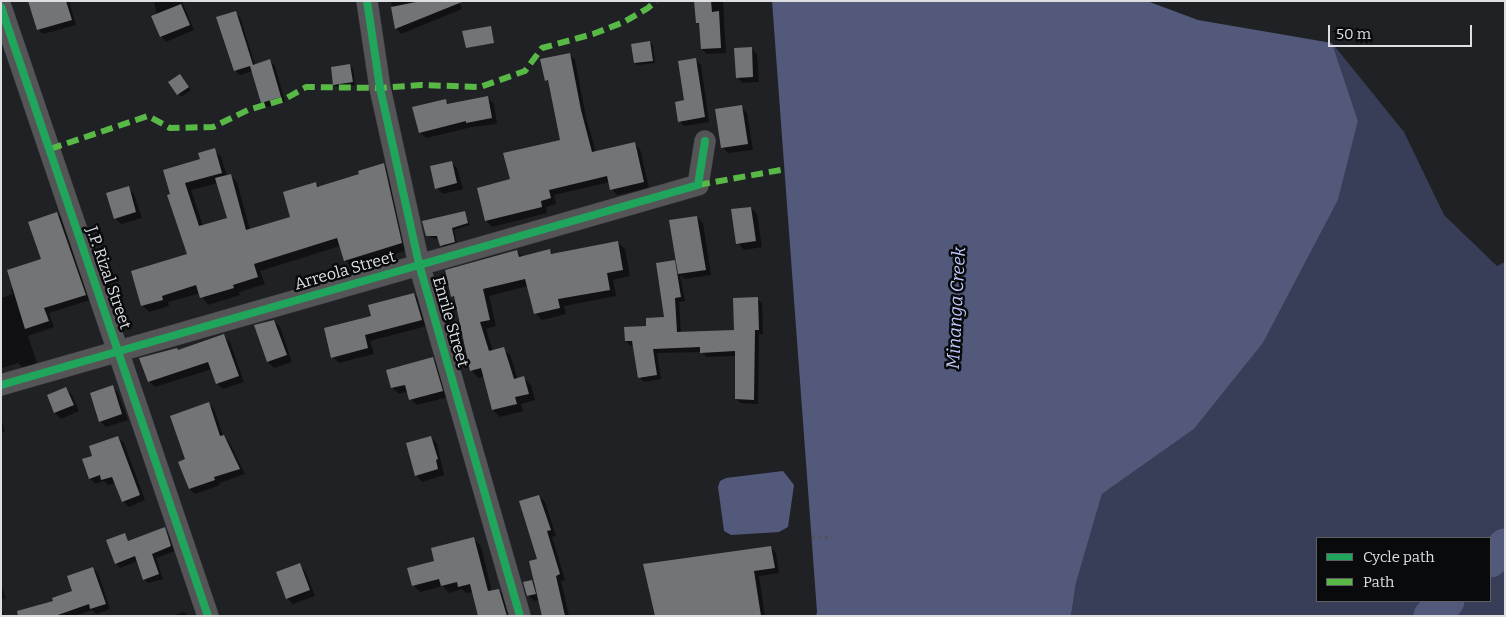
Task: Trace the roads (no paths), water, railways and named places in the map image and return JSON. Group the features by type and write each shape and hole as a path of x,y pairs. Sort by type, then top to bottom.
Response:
{"street":[{"name":"Enrile Street","path":"367,1 380,88 419,264 520,616"},
{"name":"J.P. Rizal Street","path":"1,7 208,616"},
{"name":"Arreola Street","path":"1,385 698,185 705,141"}],"water":[{"name":"Minanga Creek","path":"772,1 1147,1 1198,20 1332,43 1358,121 1338,200 1263,343 1194,429 1102,494 1076,583 1071,616 816,616"},
{"path":"783,471 794,485 788,527 779,532 731,535 724,531 718,487 720,481 726,478"}],"waterway":[{"path":"1491,559 1505,546"},
{"path":"1431,616 1446,602"}]}
